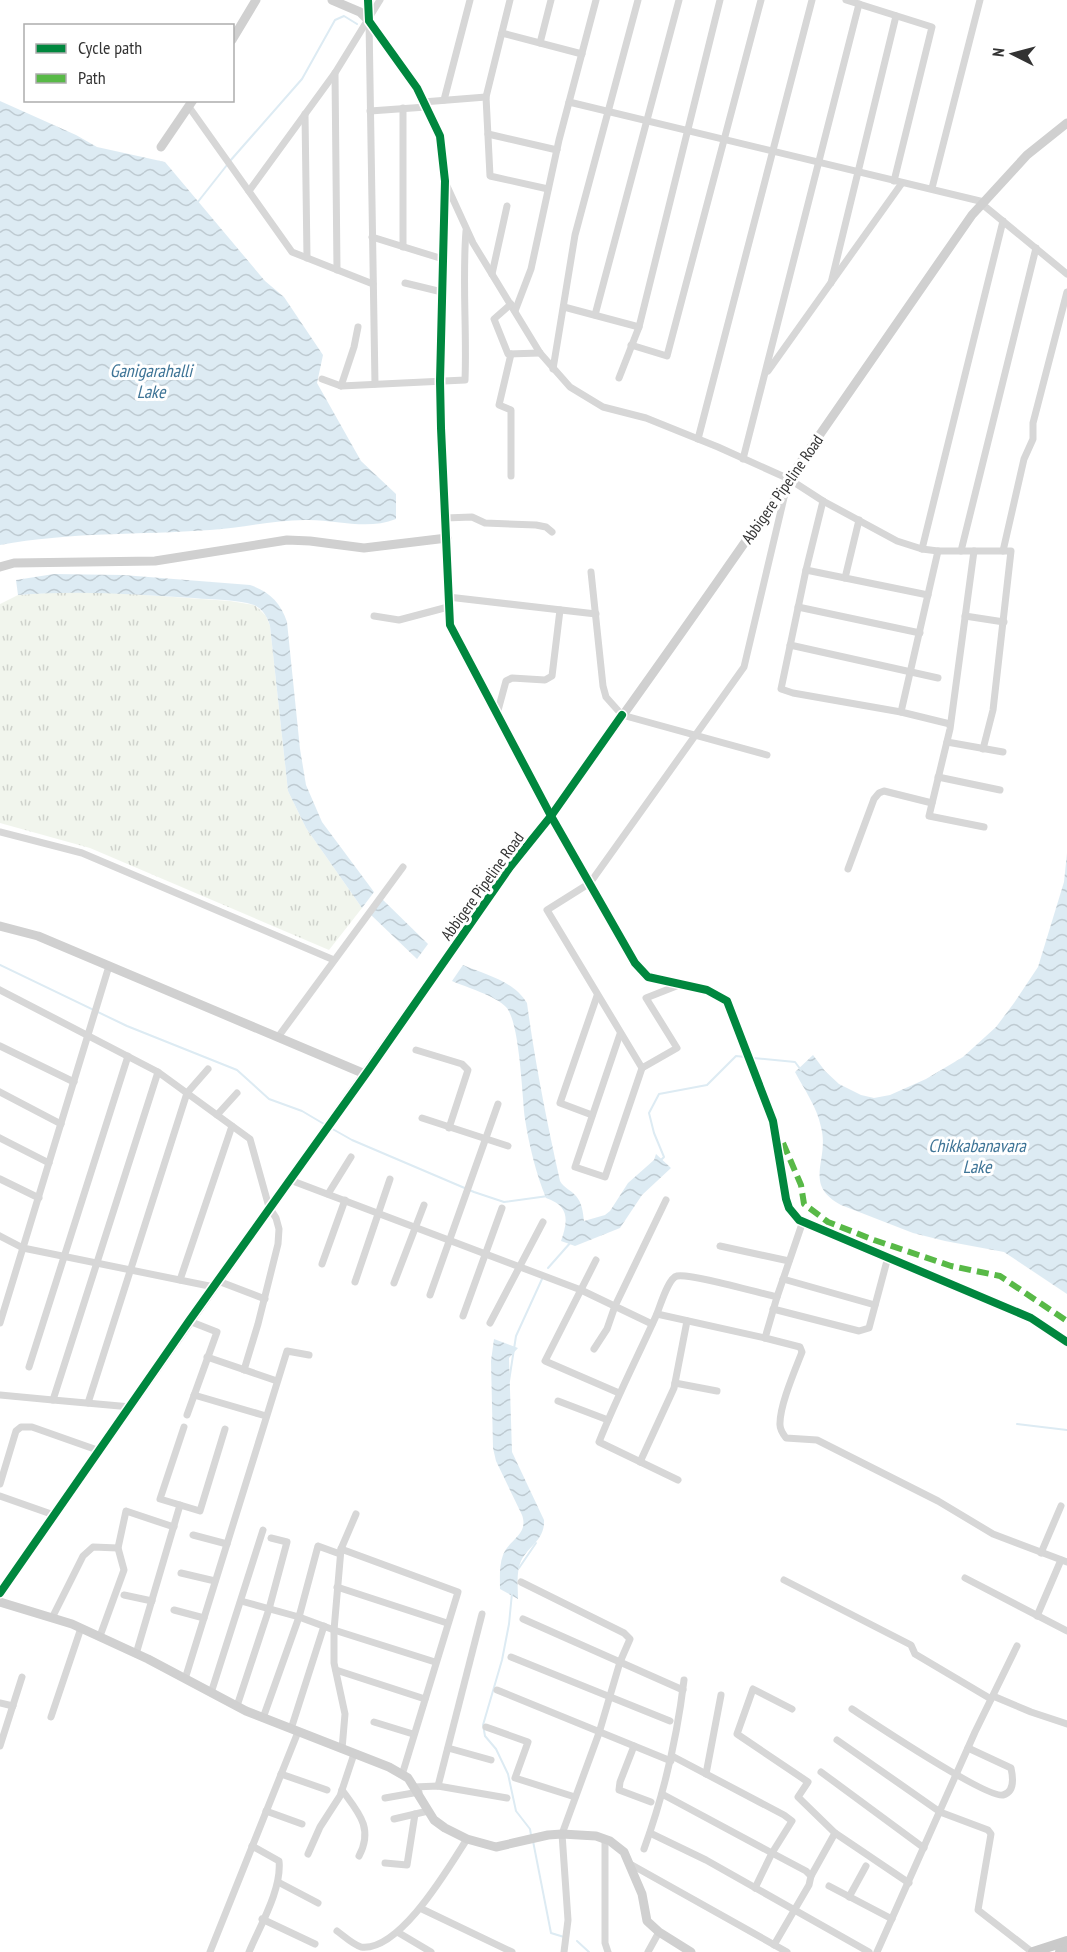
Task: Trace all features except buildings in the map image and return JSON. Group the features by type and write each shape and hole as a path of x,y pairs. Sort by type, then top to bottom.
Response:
{"main road":[{"path":"1032,1952 1067,1941"},
{"path":"1060,1952 1067,1950"}],"street":[{"path":"234,37 256,0"},
{"path":"333,0 360,12 369,21 417,88 440,136 445,181 440,381 450,625 551,816 641,971 648,977 707,990 723,997 729,1006 773,1121 789,1208 803,1221 1031,1318 1067,1342"},
{"path":"368,0 375,384"},
{"path":"249,191 335,73 380,0"},
{"path":"444,100 470,0"},
{"path":"510,0 486,97 490,176 548,189"},
{"path":"540,43 551,0"},
{"path":"540,353 508,354 494,319 513,307 531,269 557,150 596,0"},
{"path":"553,369 575,235 638,0"},
{"path":"595,315 679,0"},
{"path":"619,378 639,327 720,0"},
{"path":"632,345 667,356 761,0"},
{"path":"698,439 812,0"},
{"path":"765,375 831,283 898,182 932,27 846,0"},
{"path":"932,188 980,0"},
{"path":"743,459 859,4"},
{"path":"831,283 896,16"},
{"path":"502,33 582,54"},
{"path":"335,73 337,270"},
{"path":"370,111 403,108 444,100 486,97"},
{"path":"569,102 983,203 1067,274"},
{"path":"162,147 191,104 292,252 373,284"},
{"path":"403,108 404,247"},
{"path":"305,114 307,258"},
{"name":"Abbigere Pipeline Road","path":"0,1593 269,1207 510,867 551,816 972,215 1027,155 1067,123"},
{"path":"488,134 557,150"},
{"path":"445,181 473,243 540,353 570,387 603,407 646,418 789,479 823,501 897,541 922,549 938,551 1011,551 993,710 983,749"},
{"path":"492,274 507,206"},
{"path":"922,549 1003,221"},
{"path":"322,379 341,386 465,380 467,338 464,253 467,228"},
{"path":"372,237 443,259"},
{"path":"961,551 1036,248"},
{"path":"405,283 442,292"},
{"path":"1003,551 1024,459 1033,439 1033,423 1067,292"},
{"path":"564,307 639,327"},
{"path":"341,386 358,327"},
{"path":"511,354 499,405 511,410 511,476"},
{"path":"642,1068 547,910 590,883 744,667 789,479"},
{"path":"823,501 781,689 901,712 950,724"},
{"path":"445,518 472,517 485,523 536,525 546,527 552,532"},
{"path":"845,578 859,520"},
{"path":"0,567 14,563 155,561 287,540 364,548 447,538"},
{"path":"901,712 938,551"},
{"path":"974,551 947,742 929,816 984,827"},
{"path":"806,570 928,595"},
{"path":"591,573 606,697 622,715 767,755"},
{"path":"448,597 596,614"},
{"path":"374,616 399,620 448,607"},
{"path":"798,607 920,633"},
{"path":"497,714 506,681 512,678 545,680 552,675 560,610"},
{"path":"965,616 1004,622"},
{"path":"790,645 938,678"},
{"path":"947,742 1003,752"},
{"path":"938,777 1000,790"},
{"path":"848,869 874,799 879,792 884,791 932,803"},
{"path":"0,832 82,854 334,960"},
{"path":"278,1037 403,867"},
{"path":"0,926 38,936 365,1074"},
{"path":"0,1323 109,966"},
{"path":"620,1034 574,1167 605,1177 642,1068 676,1048 646,998 680,984"},
{"path":"0,990 158,1072 250,1139 269,1207 276,1218 279,1229 278,1244 265,1299 244,1370"},
{"path":"592,1115 560,1103 597,996"},
{"path":"0,1046 74,1082"},
{"path":"416,1050 462,1064 468,1070 449,1128"},
{"path":"29,1367 128,1056"},
{"path":"88,1403 187,1093 208,1069"},
{"path":"53,1400 158,1072"},
{"path":"0,1092 62,1124"},
{"path":"217,1115 237,1093"},
{"path":"430,1295 498,1104"},
{"path":"422,1118 508,1146"},
{"path":"180,1280 232,1126"},
{"path":"0,1138 50,1163"},
{"path":"328,1194 351,1157"},
{"path":"0,1179 39,1198"},
{"path":"355,1282 390,1179"},
{"path":"290,1180 581,1290 652,1324"},
{"path":"322,1264 345,1200"},
{"path":"594,1349 607,1329 615,1306 666,1200"},
{"path":"394,1283 424,1205"},
{"path":"463,1317 502,1208"},
{"path":"765,1338 803,1221"},
{"path":"490,1323 543,1222"},
{"path":"0,1236 23,1248 180,1280 216,1284 265,1299"},
{"path":"720,1246 789,1261"},
{"path":"773,1309 859,1331 869,1328 888,1257"},
{"path":"596,1260 545,1361 619,1393"},
{"path":"678,1479 599,1442 670,1281 679,1276 777,1297"},
{"path":"783,1279 875,1305"},
{"path":"657,1314 800,1347 802,1352 781,1416 781,1431 786,1438 817,1440 938,1501 993,1534 1064,1561 1037,1616"},
{"path":"187,1415 217,1332 189,1321"},
{"path":"640,1461 675,1383 687,1321"},
{"path":"185,1679 287,1351 309,1356"},
{"path":"207,1358 277,1381"},
{"path":"675,1383 717,1391"},
{"path":"0,1395 130,1407"},
{"path":"194,1395 266,1416"},
{"path":"558,1401 608,1420"},
{"path":"0,1484 16,1431 21,1427 32,1427 100,1451"},
{"path":"184,1427 160,1499 200,1511 225,1429"},
{"path":"0,1496 54,1515"},
{"path":"136,1654 180,1505"},
{"path":"1041,1553 1061,1506"},
{"path":"100,1636 124,1570 118,1548 126,1511 174,1527"},
{"path":"342,1749 345,1714 336,1670 334,1630 341,1551 356,1514"},
{"path":"211,1693 263,1530"},
{"path":"193,1535 226,1544"},
{"path":"237,1706 269,1609 287,1542 271,1538"},
{"path":"263,1718 299,1617 318,1546 341,1551 458,1592 402,1775"},
{"path":"52,1618 83,1556 93,1547 118,1548"},
{"path":"181,1573 215,1581"},
{"path":"965,1578 1067,1631"},
{"path":"784,1580 911,1645 915,1654 992,1698 1067,1724"},
{"path":"521,1582 628,1635 630,1639 620,1662 599,1732 562,1834 568,1920 564,1952"},
{"path":"338,1587 447,1623"},
{"path":"123,1595 152,1601"},
{"path":"242,1601 299,1617 435,1662"},
{"path":"0,1602 100,1636 263,1718 389,1767 408,1778 434,1820 467,1839 496,1847 537,1837 562,1834 596,1836 605,1839 624,1852 642,1894 647,1921 659,1932 691,1952"},
{"path":"174,1610 204,1618"},
{"path":"438,1786 482,1614"},
{"path":"523,1619 683,1690"},
{"path":"210,1952 281,1774 324,1626"},
{"path":"51,1717 81,1628"},
{"path":"877,1952 968,1748 1017,1646"},
{"path":"511,1657 670,1721"},
{"path":"336,1670 425,1699"},
{"path":"0,1746 22,1677"},
{"path":"644,1849 671,1759 684,1680"},
{"path":"792,1709 753,1689 737,1734 808,1782 798,1797 835,1833 909,1882"},
{"path":"497,1690 706,1774 792,1821 772,1853 755,1888"},
{"path":"706,1774 721,1695"},
{"path":"0,1703 13,1706"},
{"path":"852,1709 956,1775 997,1795 1007,1793 1012,1787 1011,1768 968,1748"},
{"path":"374,1722 413,1734"},
{"path":"486,1727 528,1742 515,1778 575,1797"},
{"path":"837,1740 940,1812 984,1828 991,1834 978,1910 1032,1952"},
{"path":"634,1746 619,1790 651,1802"},
{"path":"448,1749 492,1760"},
{"path":"308,1854 342,1790 354,1754"},
{"path":"821,1772 924,1848"},
{"path":"281,1774 327,1790"},
{"path":"385,1798 438,1786 507,1798"},
{"path":"342,1790 356,1808 366,1831 365,1845 359,1856"},
{"path":"662,1794 806,1871 811,1876"},
{"path":"266,1811 302,1824"},
{"path":"394,1819 428,1811"},
{"path":"385,1863 407,1865 415,1814"},
{"path":"650,1833 706,1860 869,1952"},
{"path":"774,1945 809,1885 811,1876 835,1833"},
{"path":"337,1931 361,1947 375,1945 399,1934 422,1909 467,1839"},
{"path":"605,1839 605,1943 608,1952"},
{"path":"249,1952 278,1882 279,1861 252,1846"},
{"path":"630,1864 787,1952"},
{"path":"849,1897 866,1866"},
{"path":"278,1882 318,1903"},
{"path":"830,1886 892,1919"},
{"path":"422,1909 512,1952"},
{"path":"262,1920 315,1944"},
{"path":"648,1952 659,1932"},
{"path":"399,1934 430,1952"}],"green space":[{"path":"60,592 117,593 230,601 254,605 266,616 270,626 288,791 306,828 362,908 329,950 90,848 0,823 0,604 18,595"}],"water":[{"name":"Ganigarahalli Lake","path":"0,101 76,135 97,147 165,162 265,281 284,297 323,355 317,383 361,461 396,494 396,519 373,524 293,520 210,530 105,534 0,545"},
{"path":"54,574 123,575 250,585 273,599 287,622 306,785 322,822 374,892 362,908 306,828 288,791 270,626 262,611 254,605 240,602 150,595 62,593 18,595 16,580"},
{"name":"Chikkabanavara Lake","path":"1067,853 1067,1294 1004,1252 913,1233 841,1205 829,1197 820,1180 823,1139 821,1127 813,1105 795,1072 813,1055 839,1084 861,1095 874,1098 890,1095 926,1079 963,1057 996,1027 1038,967 1064,882"},
{"path":"381,898 428,944 417,959 370,914"},
{"path":"463,965 507,984 515,989 527,1003 560,1181 578,1199 584,1221 605,1215 610,1211 628,1183 654,1160 656,1154 671,1168 642,1195 620,1228 575,1246 561,1241 566,1221 565,1215 559,1205 546,1198 533,1159 525,1119 520,1060 511,1015 506,1007 495,999 452,981"},
{"path":"494,1339 518,1348 509,1358 512,1452 544,1520 542,1533 519,1565 518,1599 500,1589 500,1568 503,1555 521,1532 523,1522 522,1515 496,1461 493,1448 491,1361"}],"waterway":[{"path":"230,161 302,79 335,20 344,16 357,24"},
{"path":"197,203 227,165"},
{"path":"0,965 127,1026 237,1070 269,1099 302,1111 324,1124"},
{"path":"661,1160 664,1157 649,1113 659,1094 707,1085 736,1056 745,1057"},
{"path":"753,1058 795,1062 801,1070"},
{"path":"329,1127 352,1140 474,1192 504,1202 548,1196"},
{"path":"548,1268 571,1242"},
{"path":"509,1381 516,1336 542,1279"},
{"path":"1017,1424 1067,1430"},
{"path":"519,1568 536,1543"},
{"path":"512,1593 502,1660 483,1725 485,1736 496,1749 508,1774 516,1811 530,1829 531,1835"},
{"path":"533,1841 551,1933 564,1937"},
{"path":"577,1941 589,1952"}],"marked path":[{"path":"783,1143 801,1185 804,1204 828,1222 951,1266 1000,1276 1067,1321"}],"cycle path":[{"path":"368,0 369,21 417,88 440,136 445,181 440,381 450,625 551,816 635,963 648,977 707,990 727,1001 773,1121 786,1199 789,1208 799,1220 1031,1318 1067,1342"},
{"path":"0,1593 510,867 551,816 622,715"}]}
